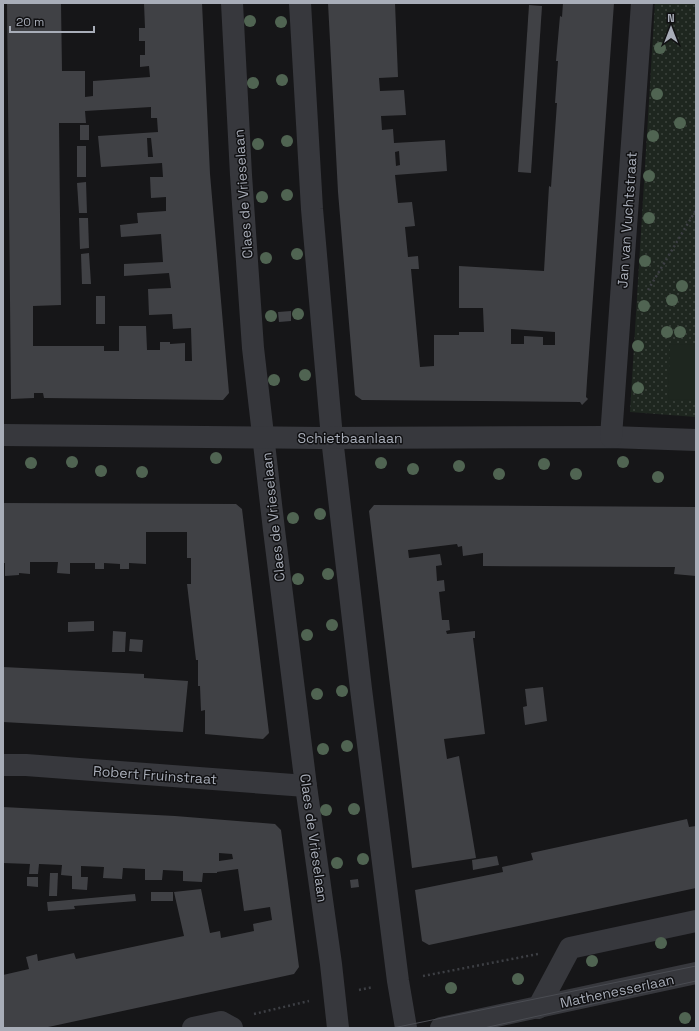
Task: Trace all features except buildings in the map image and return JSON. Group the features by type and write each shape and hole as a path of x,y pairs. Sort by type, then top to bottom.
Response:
{"street":[{"name":"Claes de Vrieselaan","path":"232,3 241,174 252,332 274,530 306,786 331,964 338,1028"},
{"path":"300,3 312,209 332,438 362,697 398,982 406,1028"},
{"name":"Jan van Vuchtstraat","path":"611,437 642,3"},
{"name":"Schietbaanlaan","path":"3,435 332,438 611,437 696,440"},
{"name":"Robert Fruinstraat","path":"3,765 26,765 306,786"},
{"name":"Mathenesserlaan","path":"538,1008 570,948 696,921"},
{"name":"Mathenesserlaan","path":"441,1028 474,1025 538,1008 696,973"},
{"path":"192,1028 221,1022 232,1028"}],"path":[{"path":"647,291 696,210"}],"shaded area":[{"path":"655,3 696,3 696,417 630,412"},
{"path":"670,344 696,345 696,400 668,399"}],"tram line":[{"path":"393,1028 696,966"},
{"path":"484,1028 696,981"}]}
